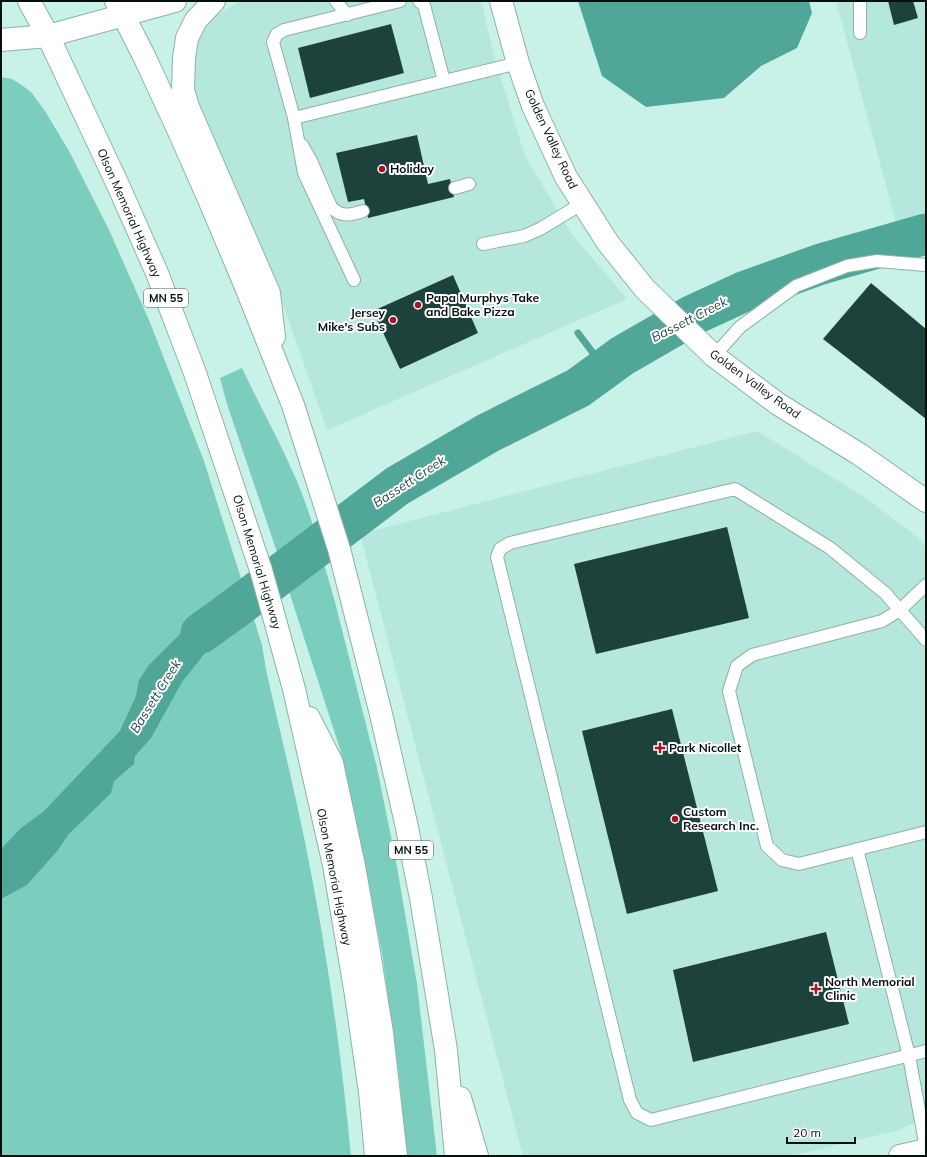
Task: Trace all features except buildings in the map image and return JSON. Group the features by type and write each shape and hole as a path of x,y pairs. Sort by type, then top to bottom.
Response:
{"main road":[{"name":"Olson Memorial Highway","path":"29,1 48,36 118,185 157,273 195,373 261,570 294,689 334,865 365,1055 376,1156"},
{"path":"1,40 48,36 120,8 175,1"},
{"path":"214,1 196,20 188,38 184,58 183,90 188,107 269,293 277,366"},
{"name":"Golden Valley Road","path":"501,1 518,63 536,113 566,177 608,243 645,289 713,356 778,404 859,454 926,501"},
{"name":"MN 55","path":"120,8 144,56 208,197 246,287 293,406 339,548 381,714 406,823 421,898 446,1050 456,1156"},
{"path":"294,689 332,763 354,866 368,946 382,1033 396,1156"},
{"path":"446,1050 477,1156"},
{"path":"900,1156 926,1149"}],"lane":[{"path":"336,1 347,15"},
{"path":"354,280 304,173 294,118 273,42 277,34 284,30 400,1"},
{"path":"419,1 424,5 444,81"},
{"path":"860,1 860,33"},
{"path":"294,118 518,63"},
{"path":"298,139 311,161 331,207 335,212 343,215 364,211"},
{"path":"455,188 469,184"},
{"path":"483,244 524,236 540,229 583,203"},
{"path":"713,356 740,327 796,286 847,266 877,261 926,264"},
{"path":"926,640 885,593 830,548 735,489 510,543 500,549 497,557 630,1100 637,1113 651,1120 926,1051"},
{"path":"926,585 900,610 882,621 752,655 737,666 729,691 767,846 782,860 799,864 926,832"},
{"path":"857,849 909,1056 926,1149"}],"shaded area":[{"path":"240,1 481,1 494,56 525,156 571,233 627,299 327,430 283,304 198,105 189,68 199,33 221,12"},
{"path":"836,1 926,1 926,212 896,222"},
{"path":"1,77 12,79 31,92 45,111 69,151 109,230 149,320 204,461 262,645 266,670 313,881 343,1077 351,1156 1,1156"},
{"path":"242,368 293,472 310,515 316,537 281,564 227,404 220,378"},
{"path":"757,431 864,497 915,535 926,546 926,1116 899,1130 791,1156 523,1156 360,534"},
{"path":"322,557 335,602 377,768 396,861 417,984 437,1156 407,1156 399,1076 382,953 356,819 340,749 286,582"}],"water":[{"path":"578,1 809,1 812,13 797,48 761,66 724,98 646,107 602,76"},
{"path":"316,537 322,557 286,582 281,564"},
{"path":"237,589 245,591 251,611 248,612 246,621 218,637 182,682 151,738 135,756 134,764 114,781 111,793 68,835 58,850 27,885 1,899 1,849 20,829 44,811 120,731 136,696 139,680 149,665 181,633 187,624"}],"waterway":[{"name":"Bassett Creek","path":"201,633 397,486 488,433 578,388 622,356 693,315 743,292 821,264 926,234"},
{"path":"578,333 605,369"}],"place":[{"name":"Holiday","path":"382,169"},
{"name":"Papa Murphys Take and Bake Pizza","path":"418,305"},
{"name":"Jersey Mike's Subs","path":"393,320"},
{"name":"Park Nicollet","path":"660,748"},
{"name":"Custom Research Inc.","path":"675,819"},
{"name":"North Memorial Clinic","path":"816,989"}]}
